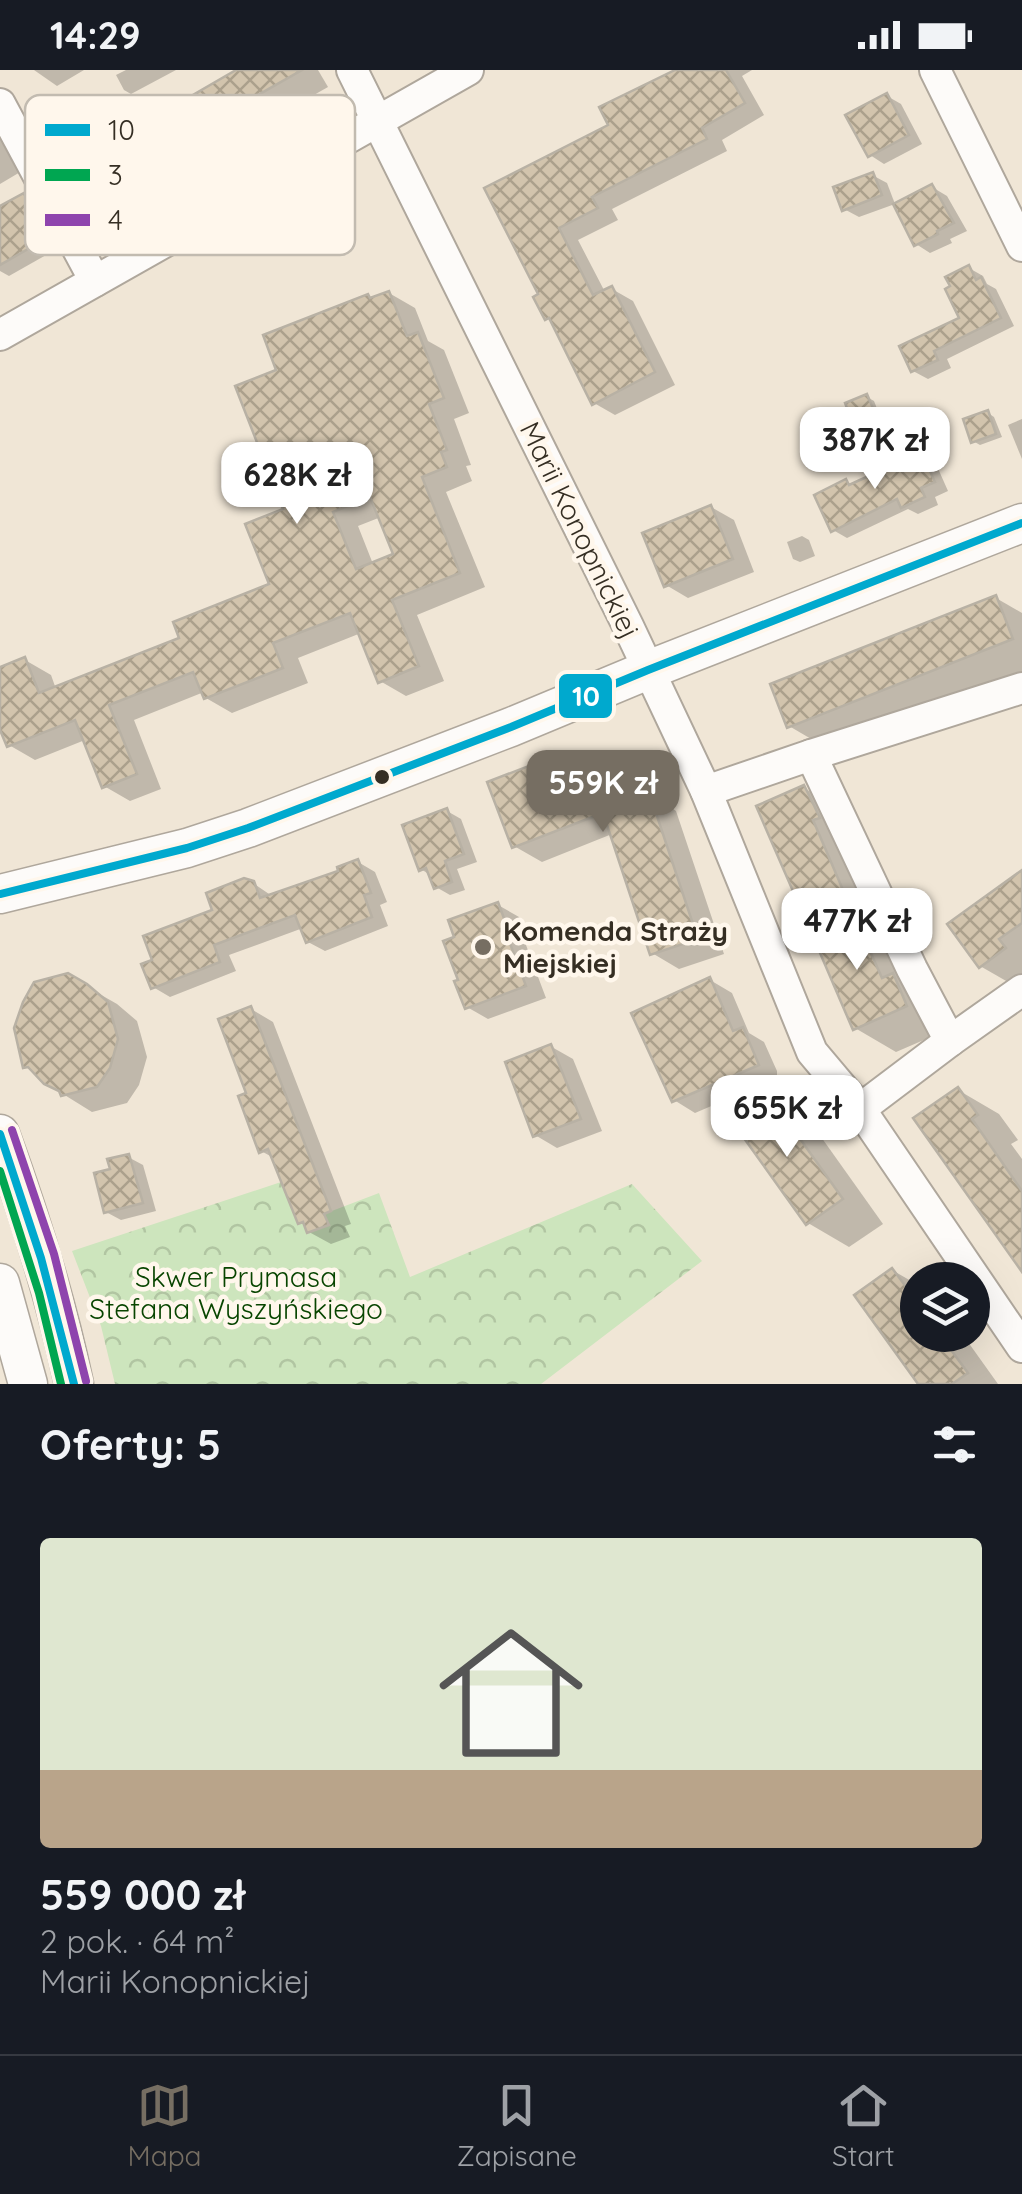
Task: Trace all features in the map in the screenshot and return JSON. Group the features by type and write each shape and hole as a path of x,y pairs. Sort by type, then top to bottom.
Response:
{"street":[{"name":"Marii Konopnickiej","path":"352,70 706,791 812,1052 860,1109 1022,1347"},
{"path":"355,134 468,70"},
{"path":"935,70 1022,246"},
{"path":"0,104 25,151"},
{"path":"81,255 95,281"},
{"path":"0,335 141,255"},
{"path":"0,894 188,848 248,828 1022,523"},
{"path":"706,791 1022,688"},
{"path":"811,756 950,1040"},
{"path":"860,1109 1022,990"},
{"path":"0,1134 40,1252 74,1384"},
{"path":"0,1283 28,1384"}],"green space":[{"name":"Skwer Prymasa Stefana Wyszyńskiego","path":"281,1182 298,1223 303,1222 308,1233 329,1225 324,1214 379,1193 410,1277 632,1184 702,1261 541,1384 115,1384 101,1326 72,1251"}],"building":[{"path":"236,70 302,70 258,95 193,95"},
{"path":"675,70 726,70 745,103 702,128 707,139 592,197 598,208 559,228 593,295 612,286 655,372 592,405 549,318 545,320 533,297 538,294 484,188 608,125 599,107"},
{"path":"887,93 909,135 868,157 845,115"},
{"path":"873,172 882,195 842,211 833,187"},
{"path":"932,184 954,223 914,246 893,204"},
{"path":"25,195 25,251 0,265 0,206"},
{"path":"969,265 976,280 981,277 1001,318 934,351 938,360 911,372 899,346 959,318 945,289 950,286 945,277"},
{"path":"389,291 407,336 418,332 444,398 429,404 447,450 441,452 447,467 422,477 460,573 392,600 419,666 378,683 350,613 273,643 283,668 204,699 193,672 109,705 137,774 102,788 75,720 7,747 0,730 0,667 25,657 39,693 179,638 173,622 269,584 245,524 283,509 235,386 276,370 263,335 368,294 370,298","holes":["370,497 393,554 356,569 333,512"]},
{"path":"867,394 877,418 854,427 845,403"},
{"path":"988,410 996,434 971,443 963,419"},
{"path":"921,452 935,482 921,488 925,497 901,508 897,499 831,532 814,495 846,479 849,485"},
{"path":"711,505 733,559 664,587 642,533"},
{"path":"996,595 1013,639 787,728 770,684"},
{"path":"587,752 649,792 698,939 650,955 603,813 512,848 487,782 555,756 566,784"},
{"path":"804,785 820,818 813,820 843,890 799,905 756,806"},
{"path":"447,808 464,854 445,861 452,882 434,889 426,868 419,871 402,825"},
{"path":"358,859 371,893 364,895 372,917 306,943 295,915 214,945 220,962 151,989 141,964 152,960 143,936 212,910 206,893 244,878 254,881 260,898 338,871 337,867"},
{"path":"1022,870 1022,923 999,939 1006,948 979,968 947,924"},
{"name":"Komenda Straży Miejskiej","path":"498,902 526,986 465,1009 443,941 454,937 448,920"},
{"path":"853,913 882,978 893,973 907,1006 853,1030 811,932"},
{"path":"68,973 108,1002 118,1039 110,1068 97,1087 61,1096 28,1067 23,1068 14,1028 34,982"},
{"path":"710,977 733,1031 743,1027 759,1065 672,1102 631,1013"},
{"path":"251,1006 331,1211 324,1214 329,1225 307,1233 303,1222 298,1224 268,1149 259,1153 238,1096 246,1093 218,1019"},
{"path":"551,1044 581,1119 533,1137 505,1062"},
{"path":"958,1087 978,1115 972,1119 1022,1191 1022,1272 913,1118"},
{"path":"768,1094 843,1199 806,1225 731,1120"},
{"path":"129,1154 143,1203 104,1213 94,1173 110,1169 107,1159"},
{"path":"892,1268 900,1279 900,1352 953,1352 968,1373 952,1384 918,1384 854,1295"}],"transit line":[{"name":"10","path":"0,894 187,848 248,828 1022,523"},
{"name":"4","path":"12,1130 54,1254 86,1381"},
{"name":"10","path":"0,1134 41,1258 74,1384"},
{"name":"3","path":"0,1171 39,1293 61,1384"}],"place":[{"name":"Komenda Straży Miejskiej","path":"483,947"}]}
